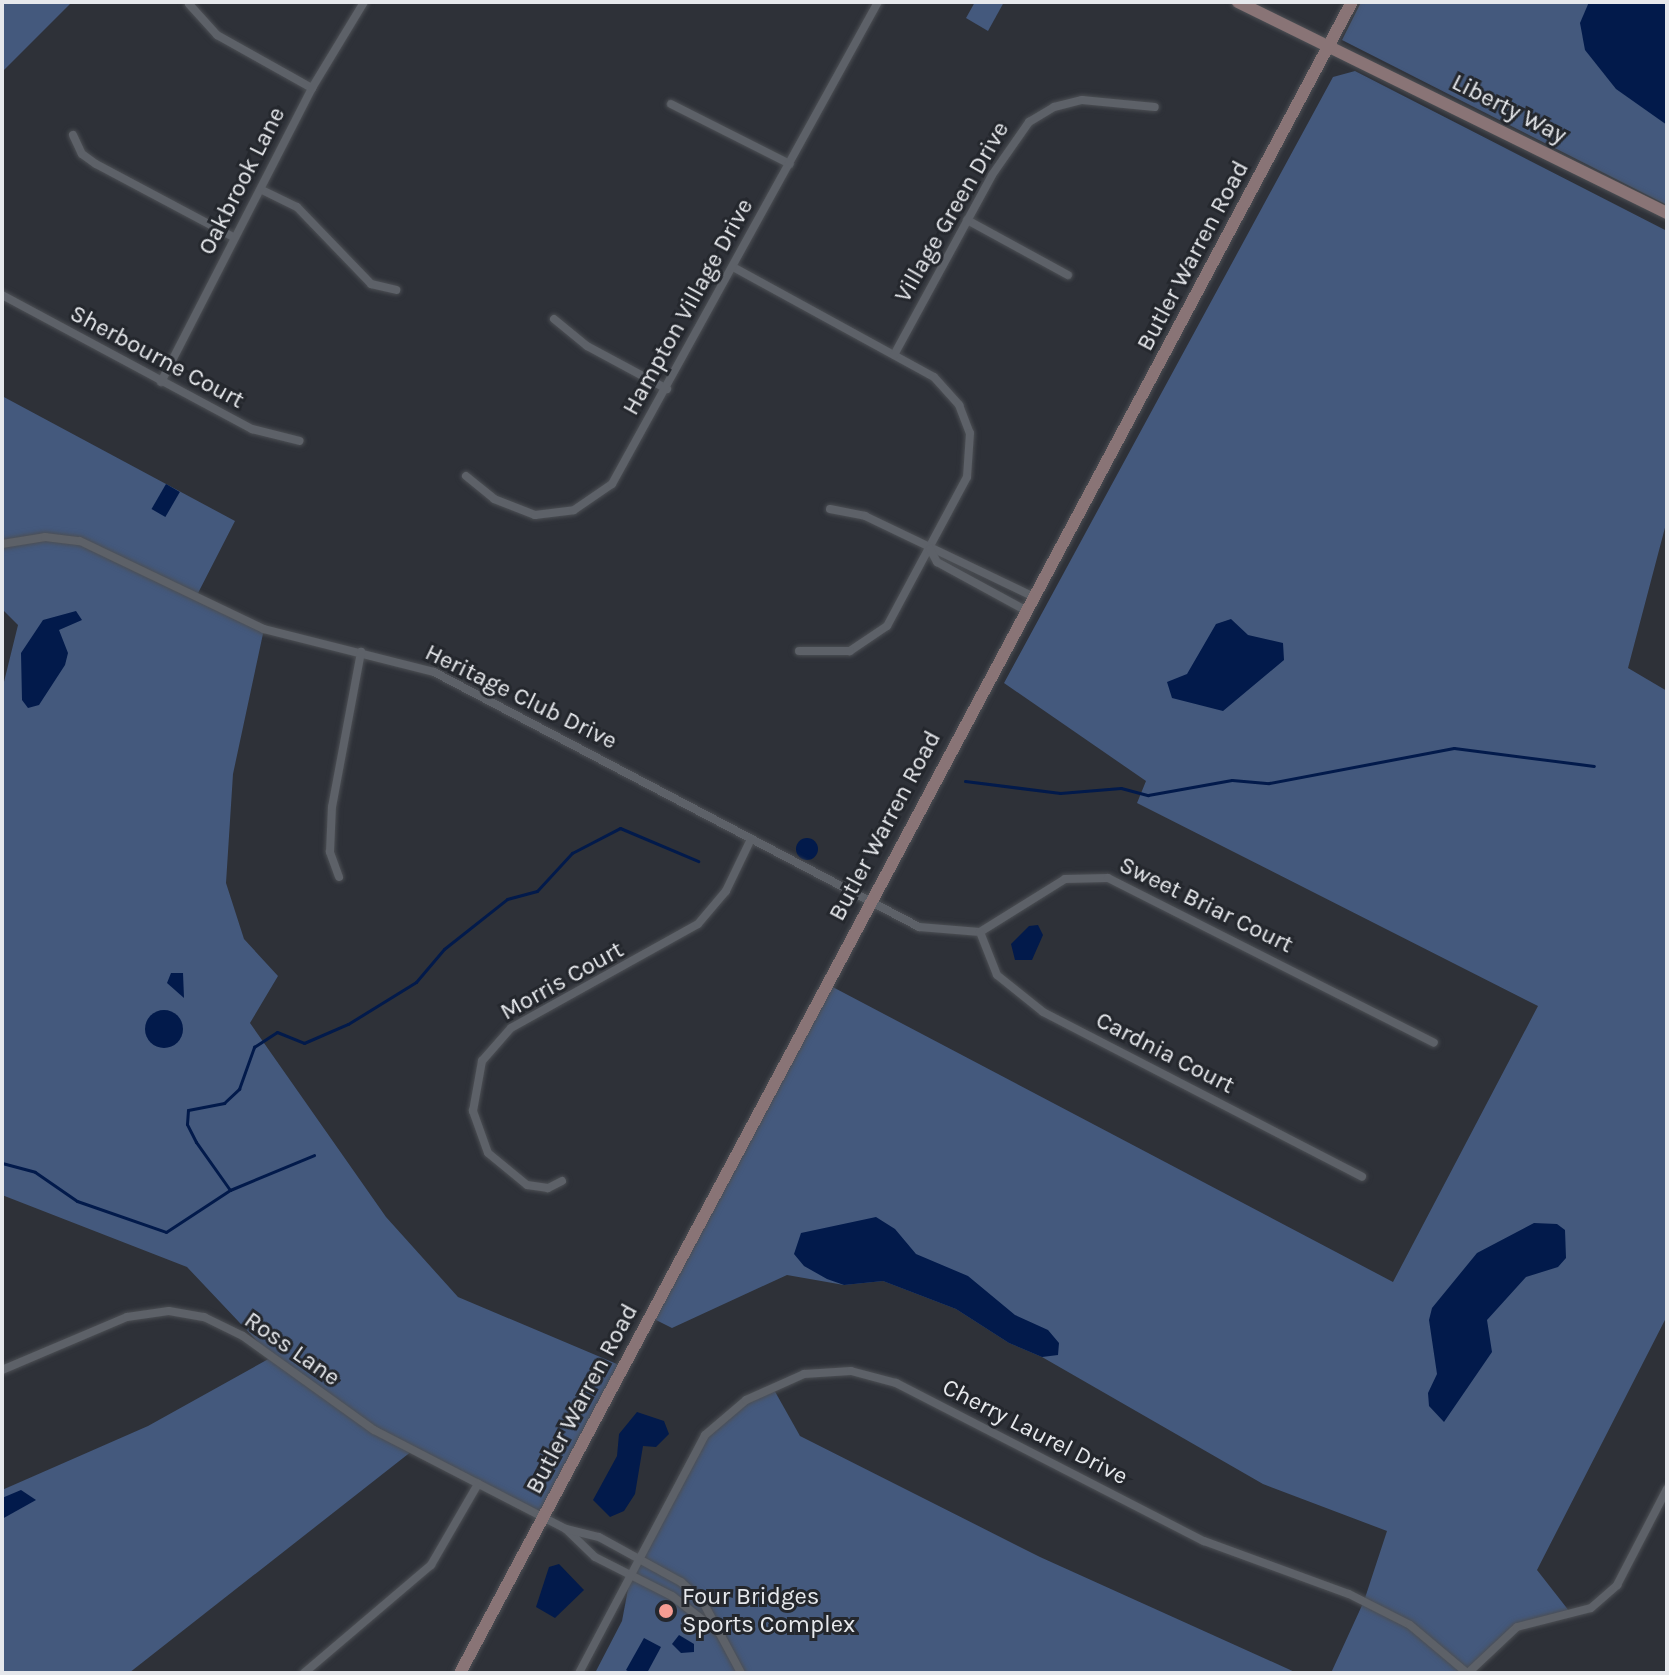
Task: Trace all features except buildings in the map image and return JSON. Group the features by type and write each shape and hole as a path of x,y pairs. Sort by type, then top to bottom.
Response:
{"main road":[{"name":"Liberty Way","path":"1238,2 1331,44 1667,213"},
{"name":"Butler Warren Road","path":"460,1673 1032,596 1352,2"}],"street":[{"name":"Oakbrook Lane","path":"161,382 312,88 364,2"},
{"path":"866,2 876,5"},
{"path":"189,4 217,35 312,88"},
{"name":"Hampton Village Drive","path":"466,476 494,499 528,514 574,510 612,484 876,5"},
{"name":"Village Green Drive","path":"894,355 1010,144 1041,114 1082,100 1155,107"},
{"path":"671,104 790,164"},
{"path":"73,135 82,154 96,164 235,238"},
{"path":"262,190 297,207 371,284 396,290"},
{"path":"967,220 1068,275"},
{"path":"733,267 894,355 950,392 970,433 967,477 895,614 871,641 843,653 799,651"},
{"name":"Sherbourne Court","path":"2,295 252,429 300,441"},
{"path":"554,319 587,346 667,389"},
{"path":"830,509 865,516 1032,596"},
{"name":"Heritage Club Drive","path":"2,544 45,537 80,541 264,629 414,664 461,684 869,903"},
{"path":"930,549 937,562 1025,610"},
{"path":"339,877 330,852 332,807 361,652"},
{"name":"Morris Court","path":"562,1181 548,1188 527,1185 488,1153 473,1111 482,1061 511,1028 656,953 698,924 726,891 751,839"},
{"name":"Sweet Briar Court","path":"980,932 1065,879 1108,878 1434,1043"},
{"path":"869,903 919,927 980,932"},
{"name":"Cardnia Court","path":"980,932 997,975 1043,1012 1362,1177"},
{"name":"Ross Lane","path":"2,1370 127,1317 190,1314 243,1336 374,1430 566,1529"},
{"name":"Cherry Laurel Drive","path":"581,1669 705,1435 734,1408 804,1374 851,1371 896,1383 1204,1541 1349,1594 1410,1625 1468,1673"},
{"path":"304,1673 431,1565 453,1536 478,1484"},
{"path":"1468,1673 1517,1627 1591,1608 1617,1585 1667,1489"},
{"path":"566,1529 581,1530 639,1559 703,1602 741,1673"},
{"path":"566,1529 595,1557 631,1573 722,1635"},
{"path":"570,1673 581,1669"}],"shaded area":[{"path":"2,2 72,2 2,72"},
{"path":"975,2 1004,2 988,31 966,18"},
{"path":"1361,2 1667,2 1667,205 1342,40"},
{"path":"1589,2 1667,2 1667,125 1616,89 1585,50 1580,23"},
{"path":"1355,71 1667,231 1667,520 1628,668 1667,691 1667,1316 1537,1570 1573,1616 1517,1627 1468,1673 1331,1673 1364,1601 1387,1531 1263,1484 1042,1357 1009,1343 956,1309 883,1281 844,1285 787,1275 672,1328 650,1317 827,984 1393,1282 1538,1006 1137,803 1146,781 1004,683 1333,77"},
{"path":"2,396 235,521 196,597 264,629 233,774 226,883 244,939 278,976 250,1023 386,1217 458,1297 624,1367 544,1518 412,1451 129,1673 2,1673 2,1490 148,1426 272,1357 187,1267 2,1195 2,690 18,625 2,609"},
{"path":"166,484 180,492 165,517 152,509"},
{"path":"76,611 82,620 59,630 68,653 65,665 39,705 28,708 22,700 21,653 43,620"},
{"path":"1231,619 1248,635 1283,643 1284,660 1223,711 1172,698 1167,682 1187,674 1216,624"},
{"path":"803,838 811,838 818,849 811,860 803,860 796,853 796,845"},
{"path":"1038,925 1043,935 1032,960 1015,960 1011,944 1029,926"},
{"path":"171,973 183,973 184,998 167,983"},
{"path":"164,1010 178,1015 183,1029 178,1043 164,1048 150,1043 145,1029 150,1015"},
{"path":"876,1217 895,1229 916,1254 968,1276 1015,1315 1048,1330 1059,1343 1058,1355 1042,1357 1009,1343 956,1309 883,1281 844,1285 827,1279 804,1266 794,1254 801,1233"},
{"path":"1534,1223 1557,1224 1565,1230 1566,1258 1558,1267 1526,1277 1487,1320 1492,1352 1444,1422 1429,1406 1428,1393 1437,1374 1429,1320 1432,1308 1477,1253"},
{"path":"773,1388 800,1436 1040,1557 1297,1673 595,1673 622,1621 631,1573 705,1435 734,1408"},
{"path":"637,1412 664,1421 669,1434 656,1447 643,1446 635,1494 624,1511 610,1517 593,1500 617,1456 619,1434"},
{"path":"21,1490 36,1500 2,1519 2,1498"},
{"path":"559,1564 584,1590 555,1618 536,1607 549,1567"},
{"path":"679,1635 694,1644 694,1652 681,1653 672,1644"},
{"path":"644,1638 661,1647 647,1673 631,1673 626,1670"}],"waterway":[{"path":"965,781 1060,793 1121,788 1148,795 1232,780 1269,783 1454,748 1594,766"},
{"path":"230,1190 196,1142 187,1124 188,1110 224,1103 239,1089 254,1047 277,1032 304,1043 348,1024 416,982 444,949 507,899 537,891 572,853 620,828 698,861"},
{"path":"2,1163 35,1172 77,1201 166,1232 230,1190 314,1155"}],"place":[{"name":"Four Bridges Sports Complex","path":"666,1611"}]}
